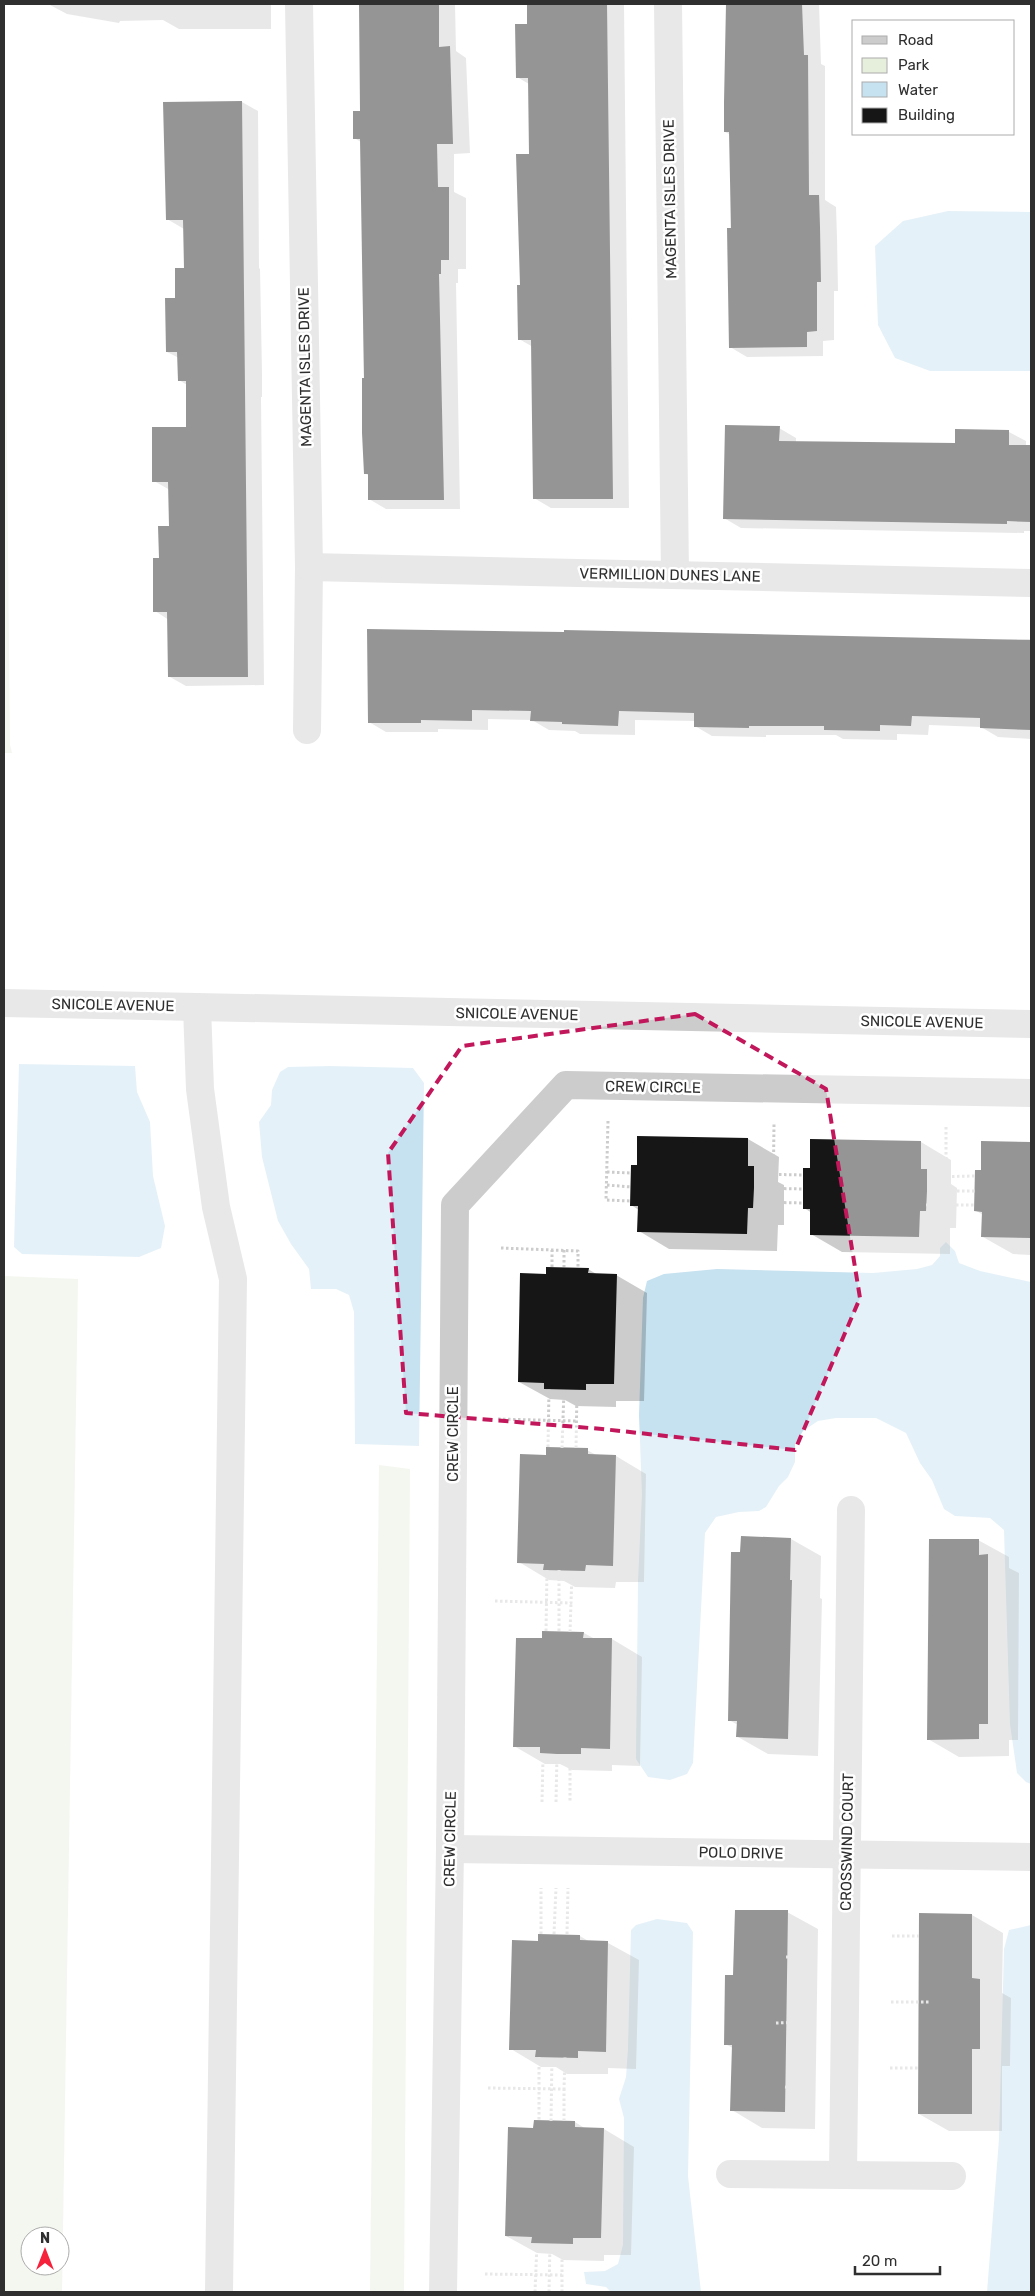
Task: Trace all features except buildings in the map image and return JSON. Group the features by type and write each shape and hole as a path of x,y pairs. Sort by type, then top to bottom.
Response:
{"street":[{"name":"MAGENTA ISLES DRIVE","path":"300,4 309,567 307,730"},
{"name":"MAGENTA ISLES DRIVE","path":"668,4 675,574"},
{"name":"VERMILLION DUNES LANE","path":"309,567 1031,583"},
{"name":"SNICOLE AVENUE","path":"4,1003 1031,1024"},
{"path":"197,1007 200,1089 216,1207 233,1279 219,2292"},
{"name":"CREW CIRCLE","path":"443,2292 450,1849 455,1204 566,1086 1031,1093"},
{"name":"CROSSWIND COURT","path":"843,2174 851,1510"},
{"name":"POLO DRIVE","path":"450,1849 1031,1857"},
{"path":"730,2174 952,2176"}],"path":[{"path":"608,1121 606,1200 630,1201"},
{"path":"773,1202 774,1124"},
{"path":"946,1127 946,1204"},
{"path":"607,1172 631,1173"},
{"path":"754,1174 803,1175"},
{"path":"926,1177 975,1176"},
{"path":"607,1185 631,1186"},
{"path":"754,1188 803,1189"},
{"path":"926,1191 974,1191"},
{"path":"754,1202 803,1203"},
{"path":"926,1206 946,1204 974,1205"},
{"path":"501,1248 578,1250 578,1267"},
{"path":"552,1250 552,1267"},
{"path":"564,1250 564,1267"},
{"path":"548,1448 549,1389"},
{"path":"562,1448 564,1390"},
{"path":"576,1448 577,1390"},
{"path":"498,1418 577,1421"},
{"path":"546,1631 547,1570"},
{"path":"559,1631 560,1570"},
{"path":"570,1632 572,1571"},
{"path":"495,1601 571,1603"},
{"path":"542,1802 543,1758 556,1756 570,1759 570,1802"},
{"path":"556,1756 556,1802"},
{"path":"540,1934 541,1888"},
{"path":"554,1934 556,1888"},
{"path":"567,1934 568,1888"},
{"path":"892,1936 919,1936"},
{"path":"786,1957 804,1957"},
{"path":"891,2002 929,2002"},
{"path":"776,2023 803,2022"},
{"path":"539,2057 539,2120"},
{"path":"551,2121 552,2057"},
{"path":"564,2121 565,2057"},
{"path":"890,2068 919,2068"},
{"path":"785,2087 802,2088"},
{"path":"488,2088 564,2089"},
{"path":"535,2292 537,2243"},
{"path":"549,2292 550,2244"},
{"path":"562,2244 562,2292"},
{"path":"485,2274 562,2275"}],"highlighted area":[{"path":"695,1014 826,1089 860,1298 795,1450 602,1429 406,1413 388,1153 462,1046"}],"green space":[{"path":"4,150 10,745 12,753 4,753"},
{"path":"4,1276 78,1279 63,2226 20,2226 20,2276 62,2276 62,2292 4,2292"},
{"path":"379,1465 410,1469 404,2292 370,2292"}],"water":[{"path":"948,211 1031,212 1031,371 930,371 895,358 878,325 875,246 903,221"},
{"path":"19,1064 135,1066 137,1092 150,1122 153,1176 165,1226 161,1248 139,1257 22,1254 14,1247"},
{"path":"288,1067 413,1068 424,1083 419,1446 355,1444 354,1312 349,1295 336,1289 311,1289 309,1269 291,1244 278,1221 262,1157 259,1122 271,1105 272,1090 280,1072"},
{"path":"946,1242 955,1251 959,1263 980,1271 1031,1282 1031,1784 1026,1782 1017,1773 1010,1724 1004,1530 990,1518 955,1516 944,1509 932,1480 920,1463 906,1433 876,1418 836,1418 818,1421 803,1431 795,1444 795,1462 788,1477 779,1486 766,1507 759,1511 739,1512 716,1517 705,1533 693,1763 687,1774 670,1780 648,1777 636,1759 638,1582 642,1494 639,1415 643,1298 647,1281 664,1274 717,1269 873,1273 917,1269 932,1265 940,1256 940,1248"},
{"path":"657,1919 687,1923 693,1932 688,2176 701,2292 611,2292 606,2287 586,2284 584,2272 605,2271 618,2264 623,2245 624,2118 619,2099 626,2077 628,2049 631,1930 636,1925"},
{"path":"1031,1925 1031,2292 987,2292 999,2139 1004,1949 1009,1930"}]}
